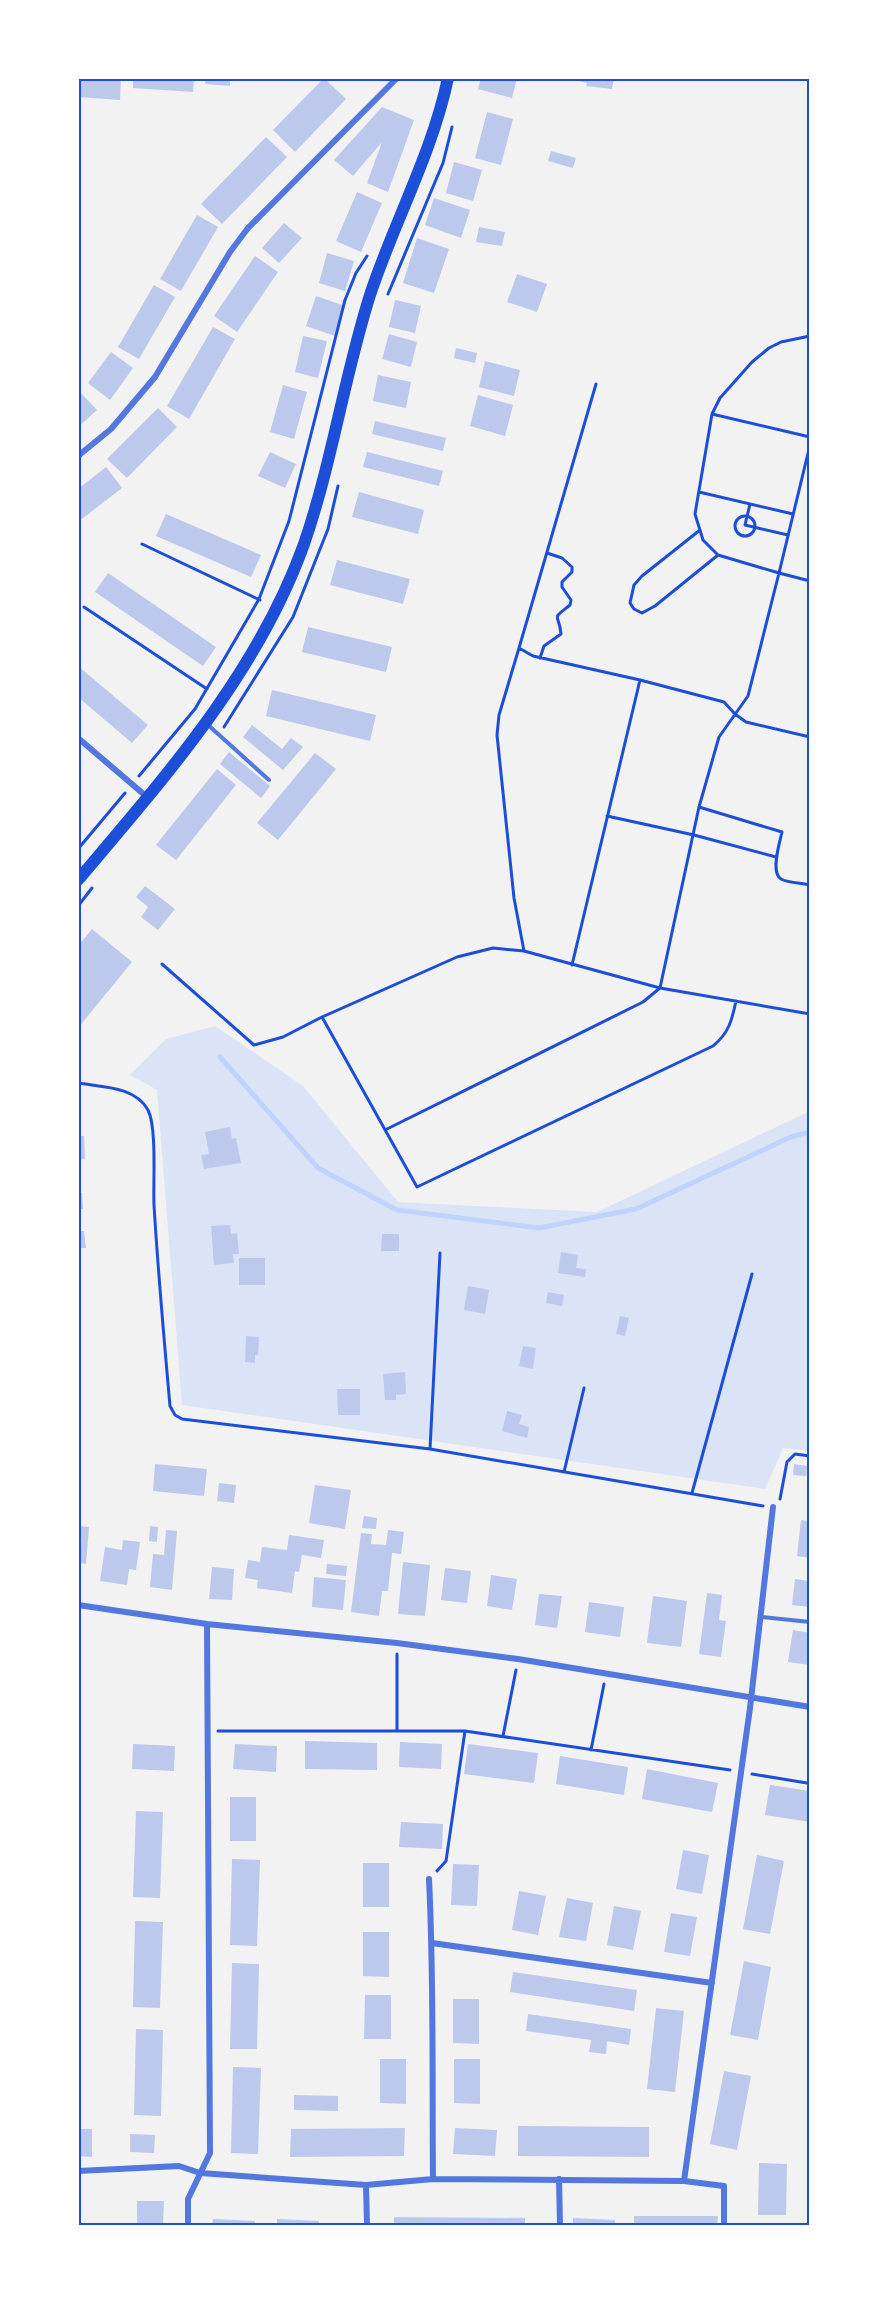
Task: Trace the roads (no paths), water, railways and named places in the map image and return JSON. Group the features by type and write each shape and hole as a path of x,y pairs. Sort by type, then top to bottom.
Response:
{"main road":[{"path":"78,880 148,797 223,699 278,609 320,493 370,295 434,131 448,78"}],"street":[{"path":"78,456 111,429 155,377 230,252 248,228 397,78"},
{"path":"78,738 148,797"},
{"path":"684,2181 751,1698 773,1507"},
{"path":"78,1605 207,1624 397,1643 518,1659 810,1707"},
{"path":"188,2225 188,2199 210,2153 207,1624"},
{"path":"429,1879 432,1943 430,1980 433,2179"},
{"path":"432,1943 712,1983"},
{"path":"78,2171 179,2166 200,2173 366,2185 433,2179 684,2181 724,2186 724,2225"},
{"path":"559,2179 560,2225"},
{"path":"366,2185 367,2225"}],"lane":[{"path":"205,722 269,780"},
{"path":"760,1617 810,1622"}],"waterway":[{"path":"220,1057 318,1168 397,1210 539,1228 636,1209 791,1137 810,1132"}]}
